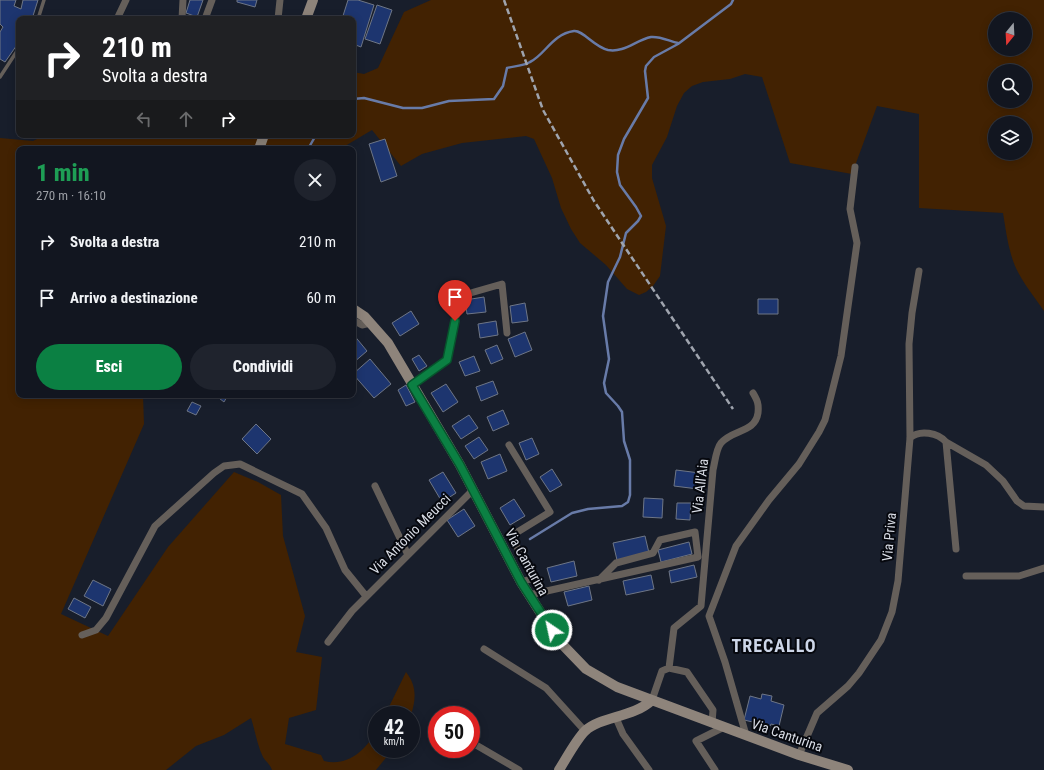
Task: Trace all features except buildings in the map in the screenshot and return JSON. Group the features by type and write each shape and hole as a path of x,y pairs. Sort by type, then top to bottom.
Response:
{"main road":[{"path":"307,16 313,0"},
{"name":"Via Canturina","path":"356,311 370,323 388,343 460,465 472,491 521,582 558,640 586,669 618,687 799,755 848,770"},
{"path":"559,770 585,731 642,709 652,700"}],"street":[{"path":"119,16 126,0"},
{"path":"182,16 183,0"},
{"path":"206,16 212,0"},
{"path":"278,16 280,0"},
{"path":"746,735 725,662 709,616 736,546 769,500 799,464 825,420 841,356 857,243 850,209 855,167"},
{"name":"Via Priva","path":"799,755 817,713 848,686 873,654 881,640 892,612 898,575 910,438 909,344 912,313 919,271"},
{"path":"412,385 447,360 460,296 502,284 507,333"},
{"path":"356,322 362,325 370,323"},
{"name":"Via All'Aia","path":"669,668 674,628 701,606 712,470 721,443 731,435 754,424 757,420 759,404 753,392"},
{"path":"910,438 928,433 935,435 986,465 1003,481 1017,500 1024,506 1044,507"},
{"path":"946,442 956,549"},
{"path":"509,445 550,512 511,536 534,578 521,582"},
{"name":"Via Antonio Meucci","path":"82,635 96,630 106,618 155,526 214,473 224,466 233,464 245,466 302,494 326,528 345,570 366,596"},
{"path":"375,486 408,555"},
{"name":"Via Antonio Meucci","path":"328,642 352,611 366,596 472,491"},
{"path":"529,594 600,580 698,557 695,532 660,540 653,553 616,562 600,580"},
{"path":"966,576 1019,576 1044,568"},
{"path":"484,649 546,688 585,731"},
{"path":"652,700 662,671 669,668 687,672 712,710 712,723"},
{"path":"616,718 623,734 649,770"},
{"path":"715,770 696,741 724,727"},
{"path":"480,747 519,770"}],"lane":[{"path":"39,16 44,0"},
{"path":"0,77 16,53"}],"shaded area":[{"path":"431,0 1044,0 1044,311 1015,266 1009,247 1003,213 919,208 919,114 877,106 852,174 790,163 762,77 745,74 730,79 703,82 692,86 684,93 677,106 667,137 652,165 652,178 666,226 660,276 653,286 646,292 639,295 627,289 606,265 580,243 571,229 561,208 552,178 534,139 526,136 462,143 422,154 401,166 372,130 345,146 16,146 16,398 143,398 144,424 61,614 108,636 168,547 234,472 258,482 281,495 283,536 305,616 296,652 322,657 316,710 289,718 285,744 321,755 324,761 341,762 355,755 368,743 368,758 386,758 376,770 272,770 263,757 251,718 224,735 196,746 166,770 0,770 0,138 33,141 39,138 356,138 356,73 364,74 378,68 404,12"},
{"path":"406,672 410,677 414,688 415,698 413,706 389,706"}],"waterway":[{"path":"530,539 572,513 588,509 622,506 628,502 630,495 630,460 624,441 622,412 606,393 604,383 609,359 603,316 608,282 620,257 626,233 641,216 620,185 617,172 618,155 624,139 648,98 645,71 646,66 654,57 678,44 731,4 733,0"},
{"path":"356,99 364,98 403,108 422,108 449,101 494,99 503,86 507,68 530,62 540,55 554,40 566,33 574,31 581,33 598,46 608,50 619,50 651,37 678,43"},
{"path":"310,146 314,138"}],"railway":[{"path":"504,0 543,110 594,201 733,409"}],"district":[{"name":"TRECALLO","path":"774,646"}],"route":[{"path":"455,321 447,360 412,385 460,465 472,491 521,582 552,630"}]}
